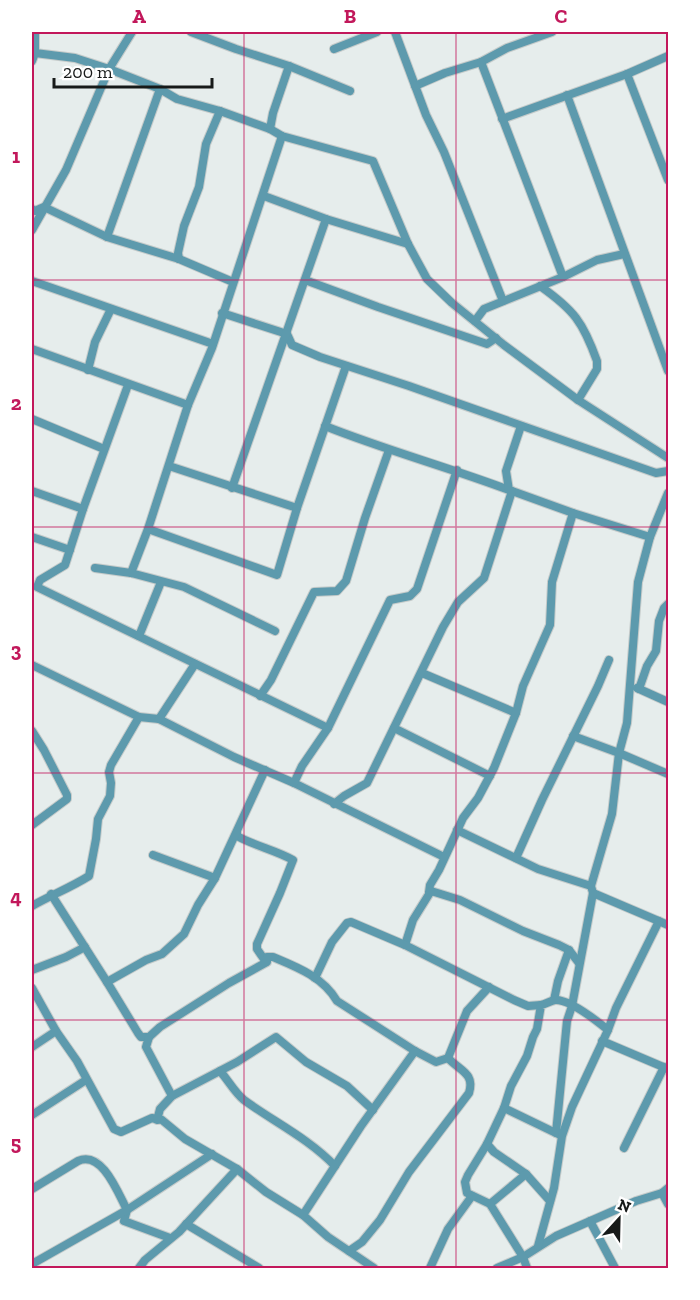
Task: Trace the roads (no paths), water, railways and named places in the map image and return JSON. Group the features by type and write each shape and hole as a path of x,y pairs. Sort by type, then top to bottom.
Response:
{"street":[{"path":"35,32 33,57 75,58 160,88 177,99 220,111 270,129 282,136 373,161 408,244 427,279 452,303 578,400 669,458"},
{"path":"32,230 66,170 109,69 132,32"},
{"path":"191,32 236,50 289,66 350,91"},
{"path":"334,49 377,32"},
{"path":"395,32 503,301"},
{"path":"415,86 445,73 481,62 507,48 552,32"},
{"path":"502,119 627,74 669,56"},
{"path":"481,62 563,277"},
{"path":"270,129 289,66"},
{"path":"627,74 669,180"},
{"path":"106,237 160,88"},
{"path":"567,95 669,371"},
{"path":"179,259 178,253 184,226 200,186 206,144 220,111"},
{"path":"131,573 148,529 188,405 213,344 264,196 282,136"},
{"path":"264,196 326,219 408,244"},
{"path":"32,210 44,207 106,237 179,259 233,282"},
{"path":"232,488 326,219"},
{"path":"475,321 481,311 503,301 563,277 597,260 624,254"},
{"path":"305,280 487,344 496,338"},
{"path":"32,281 213,344"},
{"path":"540,286 567,306 578,319 597,361 597,369 578,400"},
{"path":"88,370 95,342 111,309"},
{"path":"222,313 287,334"},
{"path":"287,334 291,345 346,366 656,473 669,471"},
{"path":"32,349 188,405"},
{"path":"148,529 277,575 297,508 346,366"},
{"path":"128,385 83,509 66,565 40,580 38,587 327,728"},
{"path":"32,419 104,449"},
{"path":"325,426 389,450 457,470 573,513 650,537"},
{"path":"334,804 368,783 443,627 458,602 484,578 511,490 506,471 521,426"},
{"path":"260,696 271,680 314,592 337,591 346,581 364,518 389,450"},
{"path":"169,466 297,508"},
{"path":"294,783 302,766 327,728 390,600 410,596 417,589 457,470"},
{"path":"32,491 83,509"},
{"path":"538,1246 554,1188 567,1021 572,1006 592,890 612,814 620,753 627,723 638,582 650,537 669,493"},
{"path":"431,891 429,892 430,885 457,830 490,776 516,713 523,686 550,625 552,582 573,513"},
{"path":"32,537 70,550"},
{"path":"94,568 131,573 184,587 275,631"},
{"path":"139,636 161,582"},
{"path":"639,689 647,666 656,651 658,621 664,608 669,604"},
{"path":"516,858 609,660"},
{"path":"159,719 195,664"},
{"path":"32,665 139,717 159,719 444,857"},
{"path":"422,673 516,713"},
{"path":"629,684 668,699"},
{"path":"32,906 51,894 65,891 89,876 98,819 110,796 111,765 139,717"},
{"path":"394,728 490,776"},
{"path":"32,731 44,750 67,799 62,805 32,825"},
{"path":"573,736 669,774"},
{"path":"107,982 146,960 162,954 184,934 215,878 265,770"},
{"path":"457,830 538,869 592,890 669,925"},
{"path":"237,833 237,836 254,845 293,860 257,944 257,949 267,962"},
{"path":"153,855 215,878"},
{"path":"431,891 447,894 568,950 579,963"},
{"path":"405,945 412,920 431,891"},
{"path":"51,894 138,1033 141,1037 149,1037"},
{"path":"559,1135 616,1008 659,921"},
{"path":"315,978 332,942 346,923 357,925 405,945 528,1006 541,1005 554,1000 572,1006 592,1017 608,1030"},
{"path":"32,970 66,957 85,946"},
{"path":"554,1000 568,950"},
{"path":"172,1096 146,1047 149,1037 160,1027 267,962 267,957 273,957 309,972 333,993 337,1001 436,1062 448,1058 467,1011 489,987"},
{"path":"32,988 77,1061 114,1129 126,1131 152,1118 162,1120 185,1139 237,1169 266,1192 303,1215 328,1237 374,1269"},
{"path":"527,1269 523,1257 490,1204 467,1193 465,1182 487,1144 504,1108 511,1086 527,1056 532,1037 537,1029 541,1005"},
{"path":"32,1047 56,1030"},
{"path":"158,1120 160,1109 172,1096 237,1062 276,1037 306,1062 347,1086 374,1110"},
{"path":"602,1041 666,1068 624,1148"},
{"path":"303,1215 334,1166 415,1051"},
{"path":"350,1251 362,1242 380,1220 409,1172 469,1093 470,1078 448,1058"},
{"path":"220,1071 245,1100 320,1150 334,1166"},
{"path":"32,1115 86,1080"},
{"path":"504,1108 559,1135"},
{"path":"487,1144 494,1152 526,1174 550,1201"},
{"path":"32,1264 127,1210 212,1154"},
{"path":"32,1189 78,1161 87,1159 97,1163 106,1172 127,1210 124,1221 170,1238"},
{"path":"139,1269 145,1260 186,1224 237,1169"},
{"path":"490,1204 526,1174"},
{"path":"497,1269 523,1257 538,1246 645,1197 665,1191 669,1204"},
{"path":"430,1269 448,1229 472,1196"},
{"path":"590,1221 615,1269"},
{"path":"186,1224 259,1269"},
{"path":"359,1257 362,1242"},
{"path":"240,1269 248,1261"}]}
